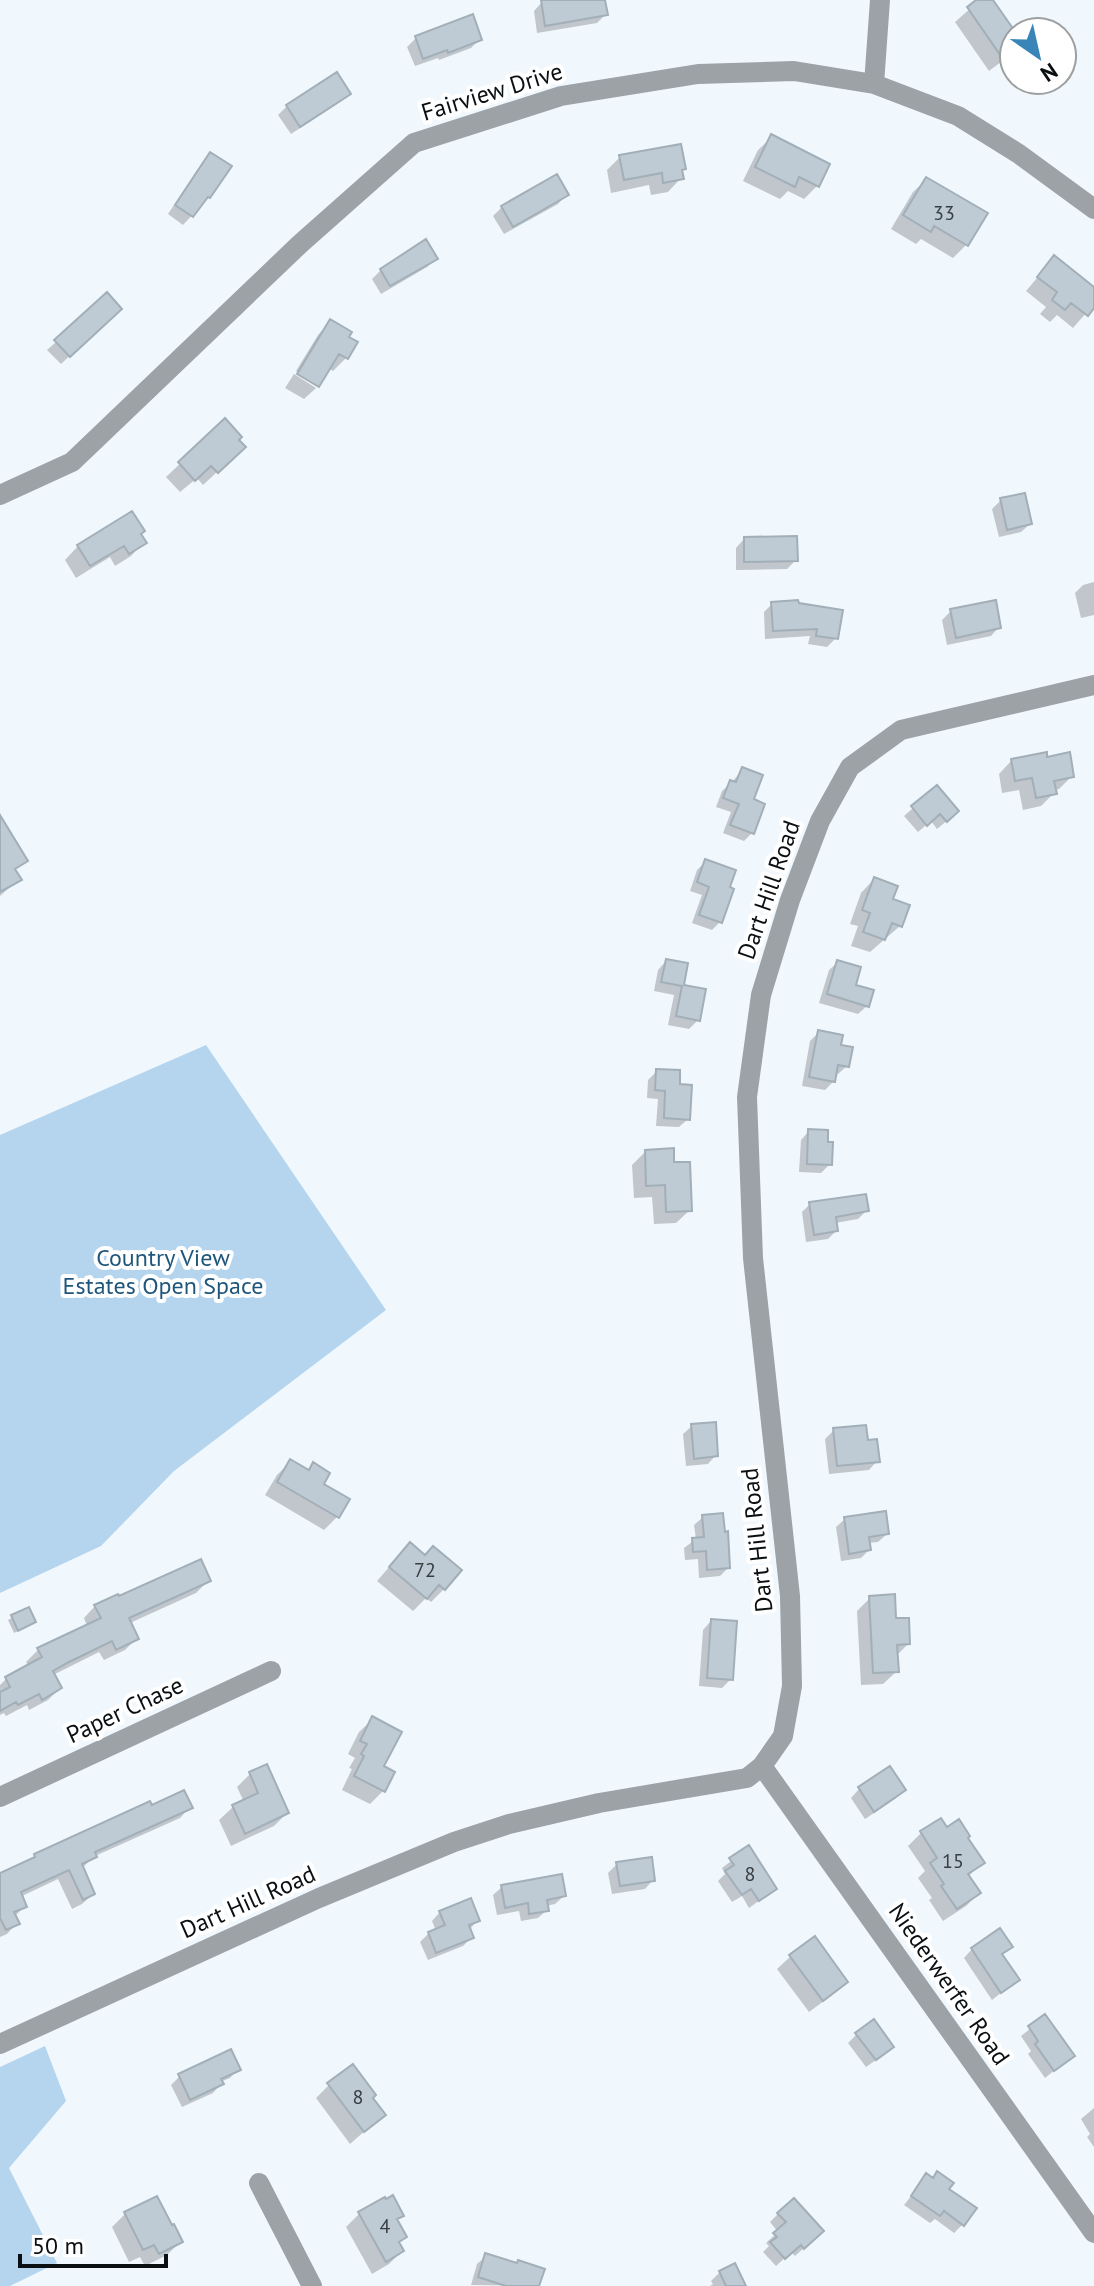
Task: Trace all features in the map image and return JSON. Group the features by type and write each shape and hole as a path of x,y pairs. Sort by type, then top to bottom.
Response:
{"street":[{"path":"874,84 880,0"},
{"name":"Fairview Drive","path":"0,495 72,462 300,244 414,143 561,96 698,74 794,71 874,84 958,116 1019,154 1094,209"},
{"name":"Dart Hill Road","path":"0,2044 319,1898 454,1842 509,1824 599,1803 747,1778 762,1766 783,1736 792,1686 790,1596 753,1258 747,1097 761,995 790,900 820,821 850,767 901,730 1094,685"},
{"name":"Paper Chase","path":"0,1797 271,1671"},
{"name":"Niederwerfer Road","path":"762,1766 1094,2233"},
{"path":"259,2183 312,2286"}],"green space":[{"name":"Country View Estates Open Space","path":"206,1045 386,1310 174,1471 101,1546 0,1593 0,1135"},
{"path":"45,2046 66,2101 9,2168 57,2263 10,2286 0,2286 0,2067"}],"building":[{"path":"541,0 605,0 608,15 545,26"},
{"path":"976,0 993,0 1004,16 998,16 998,52 967,7"},
{"path":"473,14 482,40 423,59 415,36"},
{"path":"337,72 351,94 300,127 286,105"},
{"path":"771,134 830,164 819,187 799,177 795,187 755,167"},
{"path":"681,144 686,169 682,170 684,179 663,183 662,173 624,180 619,155"},
{"path":"210,152 232,166 193,217 175,205"},
{"path":"557,174 569,195 513,227 501,206"},
{"path":"926,177 988,213 968,246 934,226 931,232 903,215"},
{"path":"426,239 438,259 390,286 380,269"},
{"path":"1054,255 1094,287 1094,308 1088,316 1071,303 1065,310 1052,300 1057,292 1037,277"},
{"path":"107,292 122,309 70,357 54,340"},
{"path":"330,319 352,332 349,337 358,342 348,359 339,354 319,387 297,374"},
{"path":"225,418 242,437 239,440 246,447 218,473 211,466 195,481 178,462"},
{"path":"1025,493 1032,524 1007,530 1000,498"},
{"path":"132,511 145,531 141,534 147,543 129,554 124,546 90,566 77,545"},
{"path":"797,536 798,561 744,562 744,537"},
{"path":"798,600 799,603 843,610 838,639 816,636 817,629 773,631 771,602"},
{"path":"996,600 1001,628 956,638 950,609"},
{"path":"1047,752 1047,757 1070,752 1074,777 1054,781 1057,794 1036,798 1032,778 1015,781 1011,759"},
{"path":"742,767 763,775 754,799 765,804 754,834 730,825 739,804 723,798 730,780 736,782"},
{"path":"937,785 959,811 947,822 940,814 927,826 911,806"},
{"path":"0,815 28,861 15,869 22,880 0,892"},
{"path":"705,859 736,870 730,887 734,889 722,923 699,915 709,887 697,882"},
{"path":"874,877 898,886 893,899 910,905 902,927 892,923 885,940 863,932 870,913 862,910"},
{"path":"666,959 688,963 684,985 706,989 700,1021 676,1016 682,986 661,982"},
{"path":"837,960 861,967 856,985 874,990 869,1007 827,994"},
{"path":"818,1030 843,1035 841,1045 853,1047 849,1067 838,1065 835,1082 809,1077"},
{"path":"656,1069 680,1070 680,1084 692,1085 690,1120 664,1118 665,1091 655,1090"},
{"path":"808,1129 828,1130 828,1142 833,1142 832,1165 807,1164"},
{"path":"674,1148 674,1162 690,1162 692,1211 666,1212 665,1185 646,1186 645,1150"},
{"path":"866,1194 869,1211 836,1217 838,1231 814,1235 809,1202"},
{"path":"716,1422 718,1456 694,1459 691,1424"},
{"path":"866,1425 868,1440 877,1439 880,1462 837,1466 833,1428"},
{"path":"290,1459 309,1470 313,1462 330,1473 324,1484 350,1499 339,1518 277,1482"},
{"path":"886,1511 889,1534 869,1537 871,1550 849,1554 844,1517"},
{"path":"723,1513 725,1532 728,1531 730,1568 707,1570 706,1551 693,1552 692,1538 704,1537 702,1515"},
{"path":"410,1542 425,1555 433,1546 462,1570 445,1590 439,1585 427,1599 389,1567"},
{"path":"201,1559 211,1581 129,1618 139,1639 116,1650 112,1641 69,1662 53,1671 62,1688 42,1700 39,1694 0,1711 0,1692 10,1687 5,1677 42,1657 37,1648 101,1618 94,1605"},
{"path":"895,1594 896,1618 909,1618 910,1644 897,1645 899,1672 873,1673 869,1596"},
{"path":"29,1607 36,1622 18,1631 11,1615"},
{"path":"711,1619 737,1621 733,1680 707,1678"},
{"path":"372,1716 402,1732 384,1766 395,1772 385,1792 354,1776 367,1744 360,1741"},
{"path":"267,1764 289,1813 245,1834 232,1805 258,1793 249,1772"},
{"path":"890,1766 906,1790 874,1812 858,1787"},
{"path":"184,1790 193,1808 95,1852 97,1857 82,1864 95,1894 83,1900 69,1870 21,1892 27,1907 14,1912 20,1924 6,1930 0,1918 0,1873 35,1857 34,1854 150,1801 152,1805"},
{"path":"941,1818 947,1827 959,1819 985,1863 968,1874 981,1893 957,1909 930,1863 937,1858 920,1831"},
{"path":"749,1845 777,1889 759,1901 751,1889 742,1895 725,1871 734,1865 729,1858"},
{"path":"652,1857 655,1881 620,1886 616,1862"},
{"path":"562,1874 566,1896 547,1900 549,1911 529,1914 528,1903 505,1908 501,1885"},
{"path":"471,1898 480,1921 469,1925 474,1938 436,1953 428,1932 445,1925 439,1911"},
{"path":"1000,1928 1013,1947 1002,1954 1020,1980 1001,1993 971,1948"},
{"path":"815,1936 848,1982 823,2001 789,1955"},
{"path":"1045,2014 1075,2056 1054,2071 1035,2044 1038,2041 1028,2026"},
{"path":"874,2019 894,2047 876,2060 855,2033"},
{"path":"231,2049 241,2070 221,2079 224,2084 190,2100 178,2074"},
{"path":"353,2064 376,2095 373,2098 386,2115 364,2132 327,2083"},
{"path":"937,2171 954,2183 949,2189 977,2208 964,2226 944,2211 940,2216 911,2196 926,2173 933,2178"},
{"path":"393,2195 404,2216 397,2219 407,2237 399,2242 404,2251 386,2262 358,2212"},
{"path":"157,2196 183,2242 159,2254 154,2245 143,2250 124,2212"},
{"path":"794,2198 824,2231 804,2249 801,2245 785,2259 770,2242 777,2237 773,2233 786,2222 777,2213"},
{"path":"485,2253 545,2269 539,2286 506,2286 478,2277"},
{"path":"735,2263 746,2286 726,2286 719,2271"}]}
